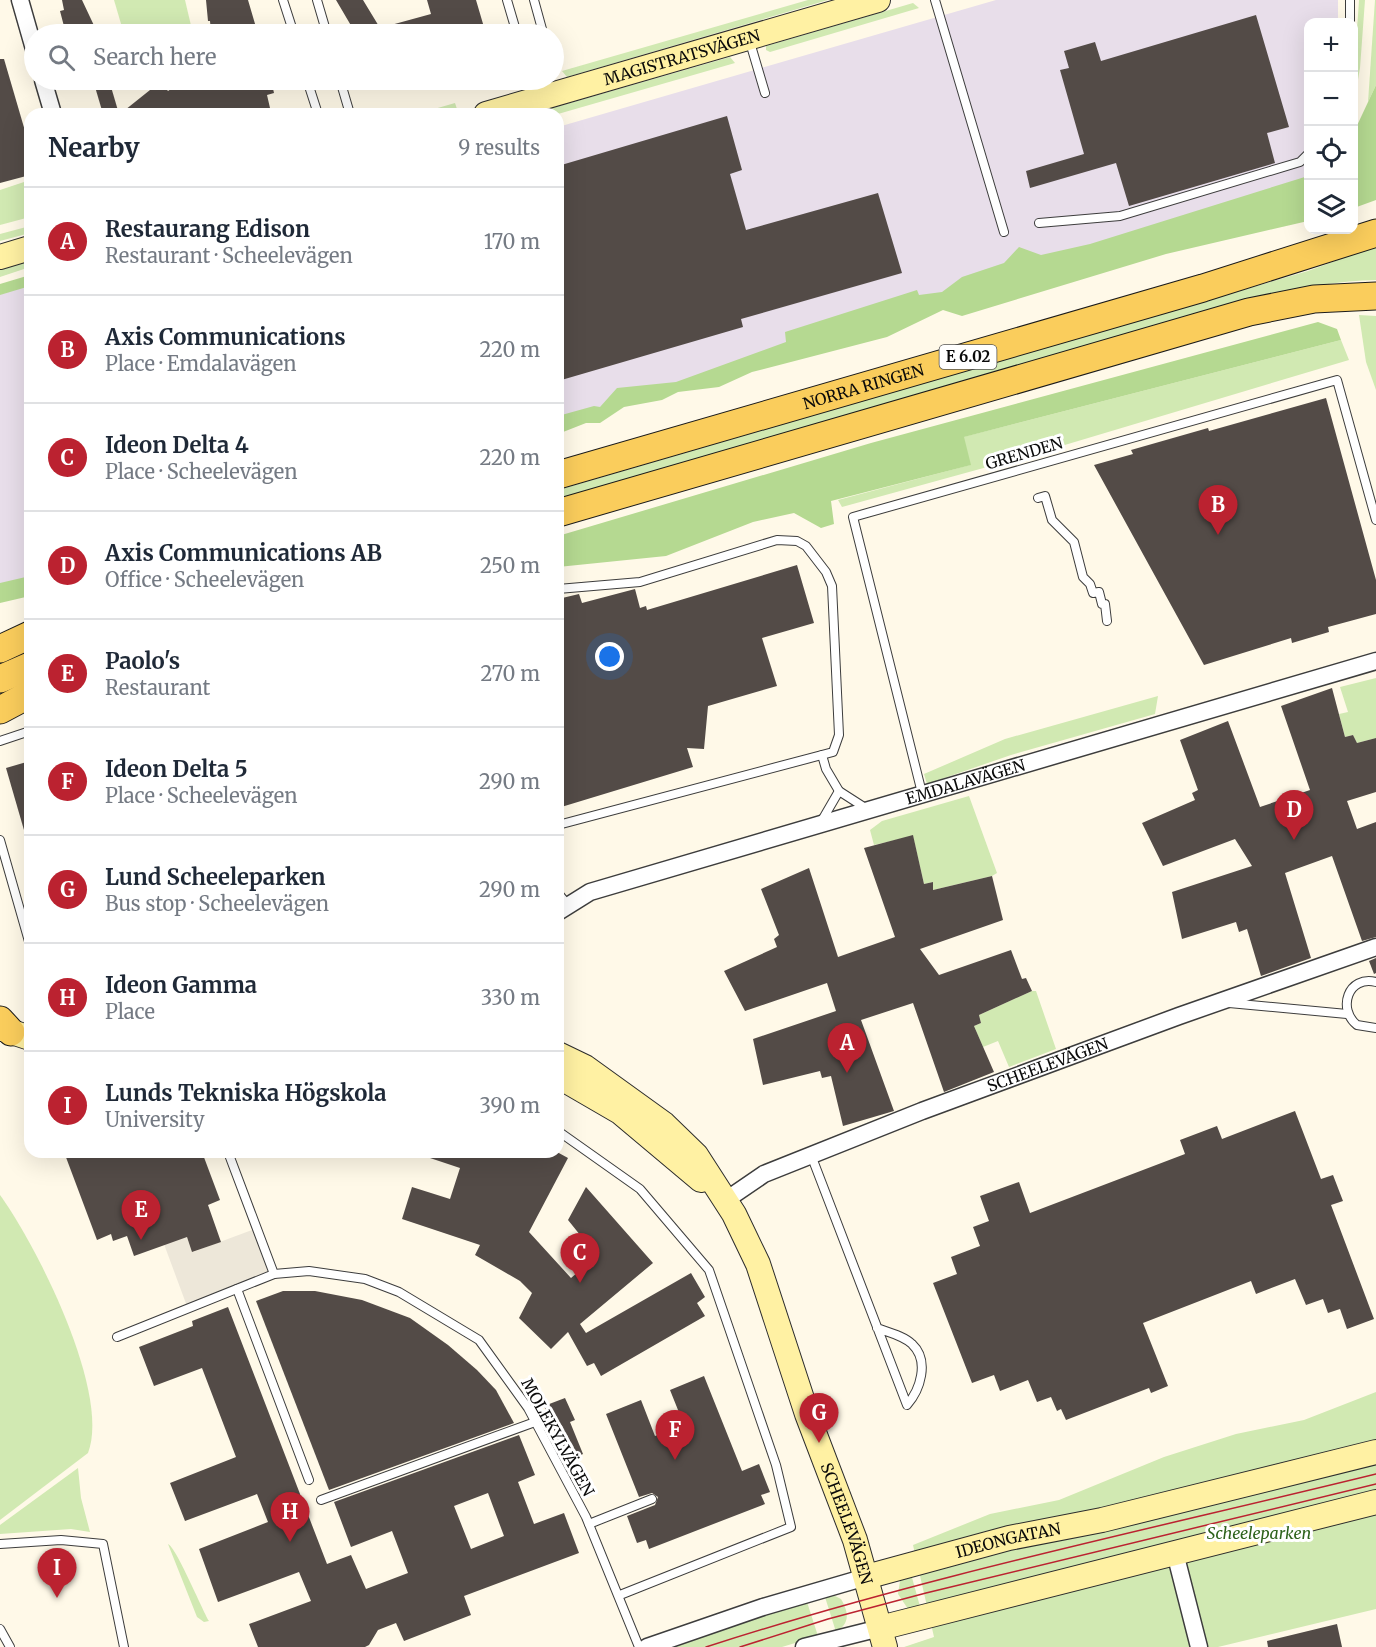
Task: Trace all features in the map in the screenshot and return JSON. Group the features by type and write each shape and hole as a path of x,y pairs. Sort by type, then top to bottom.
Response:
{"main road":[{"name":"NORRA RINGEN","path":"564,473 1203,288 1376,233"},
{"name":"E 6.02","path":"564,511 1249,312 1314,299 1376,296"},
{"path":"0,649 24,638"},
{"path":"0,679 24,669"},
{"path":"0,710 24,697"}],"street":[{"path":"20,0 27,24"},
{"name":"MAGISTRATSVÄGEN","path":"564,83 748,38 878,0"},
{"path":"46,90 51,108"},
{"name":"MAGISTRATSVÄGEN","path":"499,108 540,90"},
{"path":"0,257 24,250"},
{"name":"EMDALAVÄGEN","path":"564,902 821,822 1376,661"},
{"name":"SCHEELEVÄGEN","path":"726,1200 764,1174 811,1155 1062,1059 1376,947"},
{"path":"8,1032 24,1046"},
{"name":"SCHEELEVÄGEN","path":"564,1057 585,1068 664,1124 696,1155 726,1200 758,1264 866,1577 883,1637"},
{"name":"SCHEELEVÄGEN","path":"564,1079 620,1112 726,1200"},
{"name":"IDEONGATAN","path":"647,1647 763,1607 1008,1538 1102,1520 1376,1452"},
{"path":"804,1647 883,1637 1175,1553 1376,1502"},
{"path":"1175,1553 1198,1647"}],"lane":[{"path":"284,0 291,24"},
{"path":"317,0 324,24"},
{"path":"507,0 514,24"},
{"path":"534,0 541,24"},
{"path":"935,0 1004,232"},
{"path":"1350,0 1350,18"},
{"path":"748,38 765,93"},
{"path":"310,90 316,108"},
{"path":"343,90 348,108"},
{"path":"1039,223 1120,216 1300,162 1304,158"},
{"name":"GRENDEN","path":"922,793 853,517 1337,380 1376,520"},
{"path":"1038,498 1045,496 1052,520 1074,542 1083,577 1090,584 1093,593 1099,592 1101,604 1105,604 1107,621"},
{"path":"564,588 640,582 777,540 797,541 806,546 826,572 832,586 839,735 833,752 564,823"},
{"path":"0,741 24,733"},
{"path":"822,755 826,769 838,790 867,809"},
{"path":"821,822 838,790"},
{"path":"0,840 24,924"},
{"path":"1376,982 1364,982 1350,991 1346,998 1347,1014 1357,1025 1376,1028"},
{"path":"1220,1002 1347,1014"},
{"path":"564,1135 640,1189 709,1270 776,1465 791,1527 620,1595"},
{"path":"811,1155 877,1328 898,1383 907,1405 921,1384 922,1369 916,1350 912,1344 877,1328"},
{"path":"230,1158 274,1274"},
{"name":"MOLEKYLVÄGEN","path":"117,1337 274,1274 309,1271 365,1279 399,1292 453,1322 479,1340 490,1352 528,1408 589,1524 620,1595 639,1647"},
{"path":"237,1289 309,1480"},
{"path":"321,1500 535,1422"},
{"path":"589,1524 652,1498"},
{"path":"0,1544 61,1540 103,1544 124,1647"},
{"path":"0,1629 10,1647"}],"shaded area":[{"path":"996,0 1338,0 1338,18 1304,18 1304,192 564,422 564,125"},
{"path":"24,284 24,590 0,598 0,291"},
{"path":"183,1228 193,1252 257,1228 274,1274 188,1309 161,1236"}],"green space":[{"path":"114,0 185,0 191,24 121,24"},
{"path":"808,0 828,0 567,77 564,70"},
{"path":"1359,0 1365,0 1358,80 1358,18"},
{"path":"1375,0 1376,85 1368,102"},
{"path":"913,3 919,8 770,52 766,50 766,46"},
{"path":"730,57 735,63 564,112 564,108 553,108"},
{"path":"1376,85 1376,200 1358,207 1358,126"},
{"path":"455,103 457,108 438,108"},
{"path":"1304,177 1304,222 1166,254 962,316 943,310 887,337 752,372 719,387 678,392 662,400 624,407 600,423 586,423 564,432 564,414 594,406 600,407 617,388 676,382 786,342 785,332 917,290 919,295 942,292 962,277 1004,263 1019,247 1041,255 1090,244"},
{"path":"24,182 24,219 0,225 0,190"},
{"path":"24,228 24,235 0,241 0,234"},
{"path":"1376,246 1376,280 1327,284 1247,300 564,499 564,488 1308,271"},
{"path":"24,263 24,269 0,277 0,269"},
{"path":"24,277 24,288 0,295 0,284"},
{"path":"1359,315 1376,316 1376,390 1366,362"},
{"path":"1318,322 1337,329 1341,340 964,437 971,465 831,501 834,524 821,528 794,513 753,522 666,556 564,566 564,534 871,443"},
{"path":"1341,340 1349,360 1038,453 842,507 838,500 970,465 963,437"},
{"path":"24,577 24,597 0,603 0,583"},
{"path":"1376,678 1376,738 1357,743 1353,735 1345,737 1339,714 1348,712 1340,687"},
{"path":"1158,696 1155,714 1011,755 927,784 924,774 1005,739"},
{"path":"969,796 997,873 992,876 933,890 933,882 924,884 913,836 874,845 870,830 882,821"},
{"path":"1036,991 1056,1049 1009,1067 998,1041 983,1047 974,1026 981,1023 979,1015"},
{"path":"0,1195 33,1248 66,1321 80,1358 89,1395 92,1427 88,1453 0,1520"},
{"name":"Scheeleparken","path":"1376,1392 1376,1609 1218,1647 904,1647 934,1637 913,1545 990,1514 1059,1500 1164,1457 1236,1434 1304,1420"},
{"path":"78,1468 81,1498 90,1532 71,1529 0,1534 0,1525"},
{"path":"168,1544 183,1567 209,1621 204,1622 197,1617"},
{"path":"911,1574 921,1610 908,1609 898,1594 900,1581"},
{"path":"835,1596 841,1599 847,1617 844,1625 836,1632 825,1597"},
{"path":"807,1602 818,1636 782,1647 668,1647"}],"building":[{"path":"62,0 82,0 93,24 63,24 60,11 64,10"},
{"path":"206,0 248,0 255,24 210,24"},
{"path":"336,0 363,0 378,24 350,24"},
{"path":"427,0 476,0 483,24 395,24 431,14"},
{"path":"1256,15 1289,127 1267,133 1275,163 1129,206 1116,163 1030,188 1026,171 1084,154 1060,70 1069,68 1064,51 1095,42 1101,61"},
{"path":"0,59 4,59 24,127 24,177 0,183"},
{"path":"96,90 112,90 117,108 101,108"},
{"path":"150,90 273,90 274,93 267,95 270,108 128,108"},
{"path":"727,116 742,170 730,174 746,230 878,193 902,273 741,319 743,327 564,379 564,164"},
{"path":"1326,398 1376,580 1376,614 1328,627 1329,632 1292,643 1291,638 1204,665 1094,465 1133,454 1131,450"},
{"path":"797,565 814,623 762,638 777,686 708,706 704,749 687,748 693,767 564,806 564,598 579,594 582,603 635,589 640,608 646,606 647,610"},
{"path":"1332,688 1345,737 1353,735 1357,743 1376,738 1376,792 1347,801 1357,829 1376,822 1376,937 1362,941 1332,856 1285,873 1311,958 1261,976 1247,929 1239,932 1236,922 1182,939 1172,892 1252,866 1235,839 1163,866 1142,823 1195,800 1192,793 1198,790 1180,740 1228,721 1260,807 1310,790 1281,706"},
{"path":"24,763 24,830 6,768"},
{"path":"913,835 924,884 933,882 933,890 992,876 1003,920 920,949 939,975 1011,950 1022,979 1026,978 1032,991 979,1015 981,1023 974,1026 994,1072 944,1092 913,1003 861,1020 894,1111 843,1126 831,1076 822,1078 820,1071 763,1085 753,1039 836,1011 827,983 745,1011 724,971 777,947 774,939 779,935 761,889 809,868 838,957 895,937 864,848"},
{"path":"1376,958 1376,973 1374,974 1369,961"},
{"path":"1295,1111 1321,1179 1333,1175 1343,1201 1331,1205 1374,1319 1347,1329 1340,1309 1328,1313 1323,1299 1306,1305 1295,1279 1256,1294 1251,1281 1143,1323 1168,1386 1151,1393 1149,1388 1066,1420 1061,1409 1057,1411 1051,1397 1037,1402 1028,1380 1000,1391 994,1375 972,1383 933,1283 957,1274 951,1257 980,1246 973,1227 989,1221 980,1196 1019,1182 1030,1213 1185,1154 1180,1140 1217,1126 1222,1139"},
{"path":"564,1156 568,1158 529,1232 571,1278 597,1256 568,1220 586,1187 653,1263 580,1324 586,1333 691,1273 705,1297 697,1303 705,1316 601,1376 594,1363 587,1366 568,1332 551,1349 519,1318 532,1293 520,1281 475,1255 480,1245 402,1219 412,1187 450,1199 460,1168 430,1158 564,1158"},
{"path":"66,1158 204,1158 220,1200 208,1205 221,1242 192,1252 187,1237 134,1256 127,1236 113,1241 111,1234 97,1240"},
{"path":"283,1291 315,1291 362,1300 410,1318 448,1345 477,1370 496,1390 514,1423 329,1490 256,1301"},
{"path":"228,1307 327,1564 351,1555 366,1589 408,1573 392,1531 351,1547 334,1502 519,1435 535,1475 518,1482 534,1524 564,1513 579,1553 464,1596 471,1615 404,1641 396,1623 378,1630 369,1645 365,1647 258,1647 249,1624 311,1601 299,1572 218,1602 199,1549 268,1522 257,1494 185,1521 170,1483 236,1457 202,1368 154,1386 139,1347 193,1326 192,1321","holes":["488,1493 504,1536 471,1549 454,1506"]},
{"path":"704,1376 742,1471 759,1464 770,1492 761,1495 765,1504 649,1549 646,1540 637,1543 627,1516 655,1505 658,1497 652,1493 639,1497 606,1414 641,1400 655,1436 684,1425 670,1390"},
{"path":"565,1398 575,1420 570,1422 583,1454 567,1462 544,1406"},
{"path":"1337,1624 1342,1647 1268,1647 1267,1641"}],"tram line":[{"path":"706,1647 788,1621 1039,1554 1376,1474"},
{"path":"740,1647 828,1619 926,1593 1376,1484"}],"place":[{"name":"Axis Communications","path":"1218,535"},
{"name":"Axis Communications AB","path":"1294,840"},
{"name":"Restaurang Edison","path":"847,1073"},
{"name":"Paolo's","path":"141,1240"},
{"name":"Ideon Delta 4","path":"580,1283"},
{"name":"Lund Scheeleparken","path":"819,1443"},
{"name":"Ideon Delta 5","path":"675,1460"},
{"name":"Ideon Gamma","path":"290,1542"},
{"name":"Lunds Tekniska Högskola","path":"57,1598"}]}
